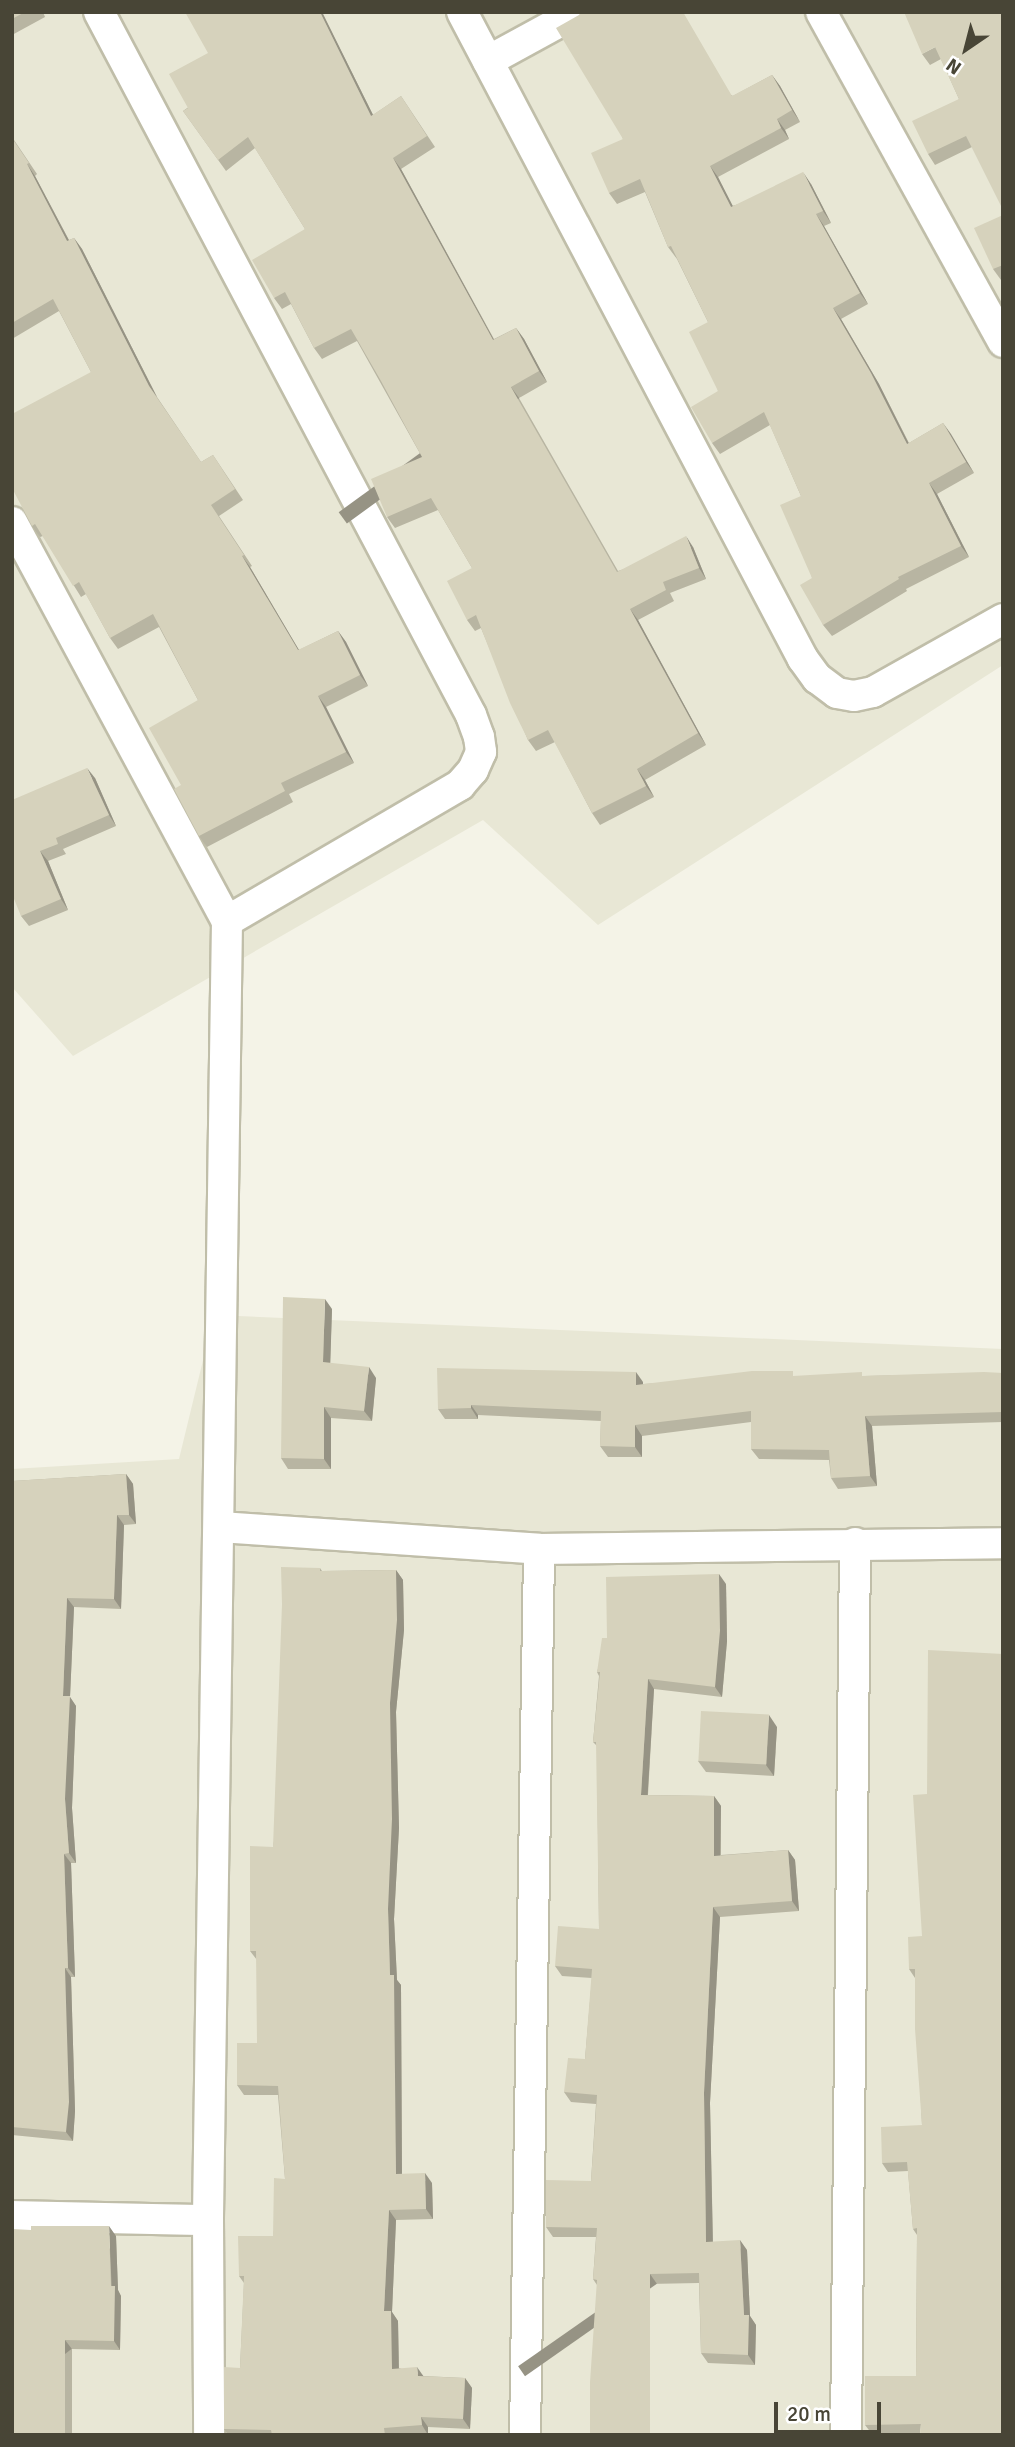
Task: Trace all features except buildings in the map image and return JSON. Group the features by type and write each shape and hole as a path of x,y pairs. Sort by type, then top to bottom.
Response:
{"street":[{"path":"99,12 464,703 479,737 481,752 473,770 460,785 227,921"},
{"path":"462,12 803,659 817,678 837,693 854,696 873,692 1003,619"},
{"path":"488,61 578,12"},
{"path":"821,12 1003,342"},
{"path":"12,522 227,921 208,2220 209,2435"},
{"path":"220,1527 539,1549 1003,1543"},
{"path":"846,2435 855,1543"},
{"path":"525,2435 539,1549"},
{"path":"12,2216 208,2220"}],"shaded area":[{"path":"12,12 1003,12 1003,665 598,925 483,820 73,1056 12,987"},
{"path":"214,1315 1003,1349 1003,2435 12,2435 12,1469 179,1459"}]}
